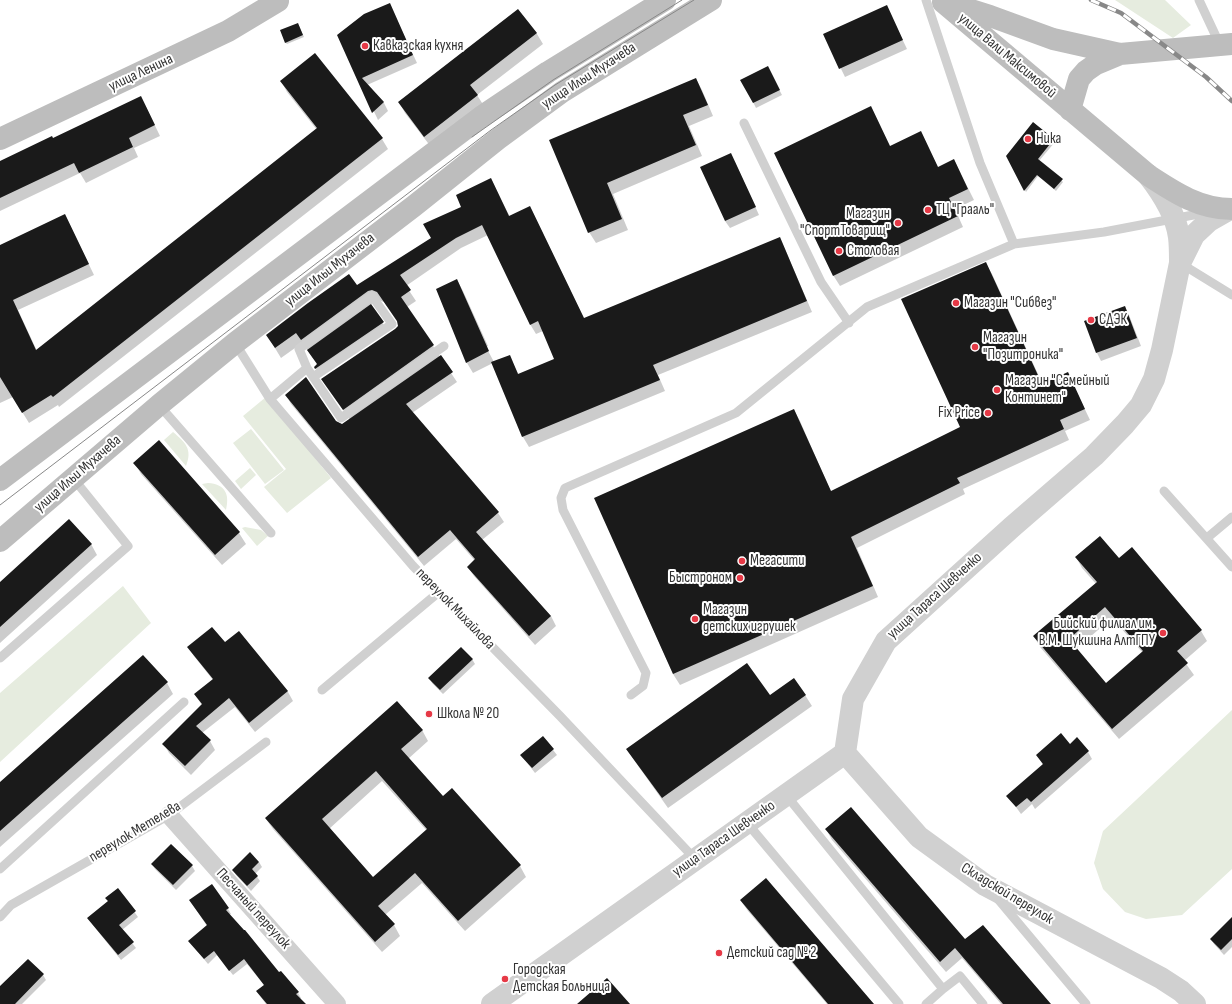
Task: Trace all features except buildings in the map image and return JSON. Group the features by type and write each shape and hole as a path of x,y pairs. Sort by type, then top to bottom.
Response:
{"main road":[{"name":"улица Ленина","path":"0,139 228,31 280,0"},
{"name":"улица Ильи Мухачева","path":"0,480 480,117 548,72 664,0"},
{"name":"улица Ильи Мухачева","path":"0,541 159,405 235,343 498,139 562,92 711,0"},
{"name":"улица Вали Максимовой","path":"936,1 990,16 1053,39 1120,54 1228,46"},
{"name":"улица Вали Максимовой","path":"936,1 1148,175 1182,197 1206,206 1231,209"},
{"name":"улица Вали Максимовой","path":"1070,110 1079,79 1086,71 1096,64 1120,54"},
{"path":"385,190 404,212"}],"street":[{"name":"улица Тараса Шевченко","path":"492,1004 845,753 853,699 886,641 1012,527 1094,456 1125,424 1141,404 1154,379 1162,350 1180,263 1179,236 1174,218 1163,195 1148,175"},
{"name":"улица Тараса Шевченко","path":"1180,263 1194,236 1209,222 1231,209"},
{"name":"Складской переулок","path":"845,753 919,837 985,885 1161,978 1195,1004"},
{"name":"Песчаный переулок","path":"169,815 337,1004"}],"lane":[{"path":"1199,0 1228,46"},
{"path":"936,1 980,163 1014,244"},
{"path":"744,123 821,282 848,323"},
{"path":"631,695 643,686 646,673 563,510 561,498 565,488 736,413 868,307 1014,244 1104,232 1174,218 1231,209"},
{"path":"1180,263 1232,295"},
{"path":"313,377 392,324 372,296 299,349 307,368 313,377 341,418 444,346"},
{"name":"переулок Михайлова","path":"235,343 270,399 413,566 560,716 695,859"},
{"path":"270,399 307,368"},
{"path":"159,405 271,533"},
{"path":"0,658 128,546 73,478"},
{"path":"1164,491 1232,567"},
{"path":"1206,538 1232,517"},
{"path":"322,690 439,592"},
{"path":"0,869 184,702"},
{"name":"переулок Метелева","path":"0,917 11,905 169,815 266,742"},
{"path":"786,795 943,989"},
{"path":"747,822 899,1004"},
{"path":"985,885 1086,1004"},
{"path":"926,1004 960,976 982,1004"}],"shaded area":[{"path":"1115,0 1165,0 1191,25 1173,38"},
{"path":"266,397 331,478 287,513 264,487 286,469 243,416"},
{"path":"251,429 284,470 265,484 233,443"},
{"path":"173,432 187,446 189,455 186,466 164,440"},
{"path":"250,468 256,475 241,489 235,481"},
{"path":"208,483 219,485 225,491 227,495 226,510 202,484"},
{"path":"245,527 261,530 268,536 257,546 242,528"},
{"path":"123,586 151,623 0,762 0,693"},
{"path":"1232,710 1232,869 1182,915 1146,919 1125,912 1103,889 1094,863 1103,831"}],"tram line":[{"path":"472,137 553,80 682,0"},
{"path":"0,505 491,130 555,85 694,0"}],"railway":[{"path":"1091,0 1121,13 1206,77 1232,101"}],"place":[{"name":"Кавказская кухня","path":"365,46"},
{"name":"Ника","path":"1028,139"},
{"name":"ТЦ \"Грааль\"","path":"928,210"},
{"name":"Магазин \"СпортТоварищ\"","path":"898,223"},
{"name":"Столовая","path":"839,251"},
{"name":"Магазин \"Сибвез\"","path":"956,303"},
{"name":"СДЭК","path":"1091,320"},
{"name":"Магазин \"Позитроника\"","path":"975,347"},
{"name":"Магазин \"Семейный Континет\"","path":"997,390"},
{"name":"Fix Price","path":"988,413"},
{"name":"Мегасити","path":"742,561"},
{"name":"Быстроном","path":"740,578"},
{"name":"Магазин детских игрушек","path":"695,619"},
{"name":"Бийский филиал им. В.М. Шукшина АлтГПУ","path":"1163,633"},
{"name":"Школа № 20","path":"429,714"},
{"name":"Детский сад № 2","path":"719,953"},
{"name":"Городская Детская Больница","path":"505,979"}]}
